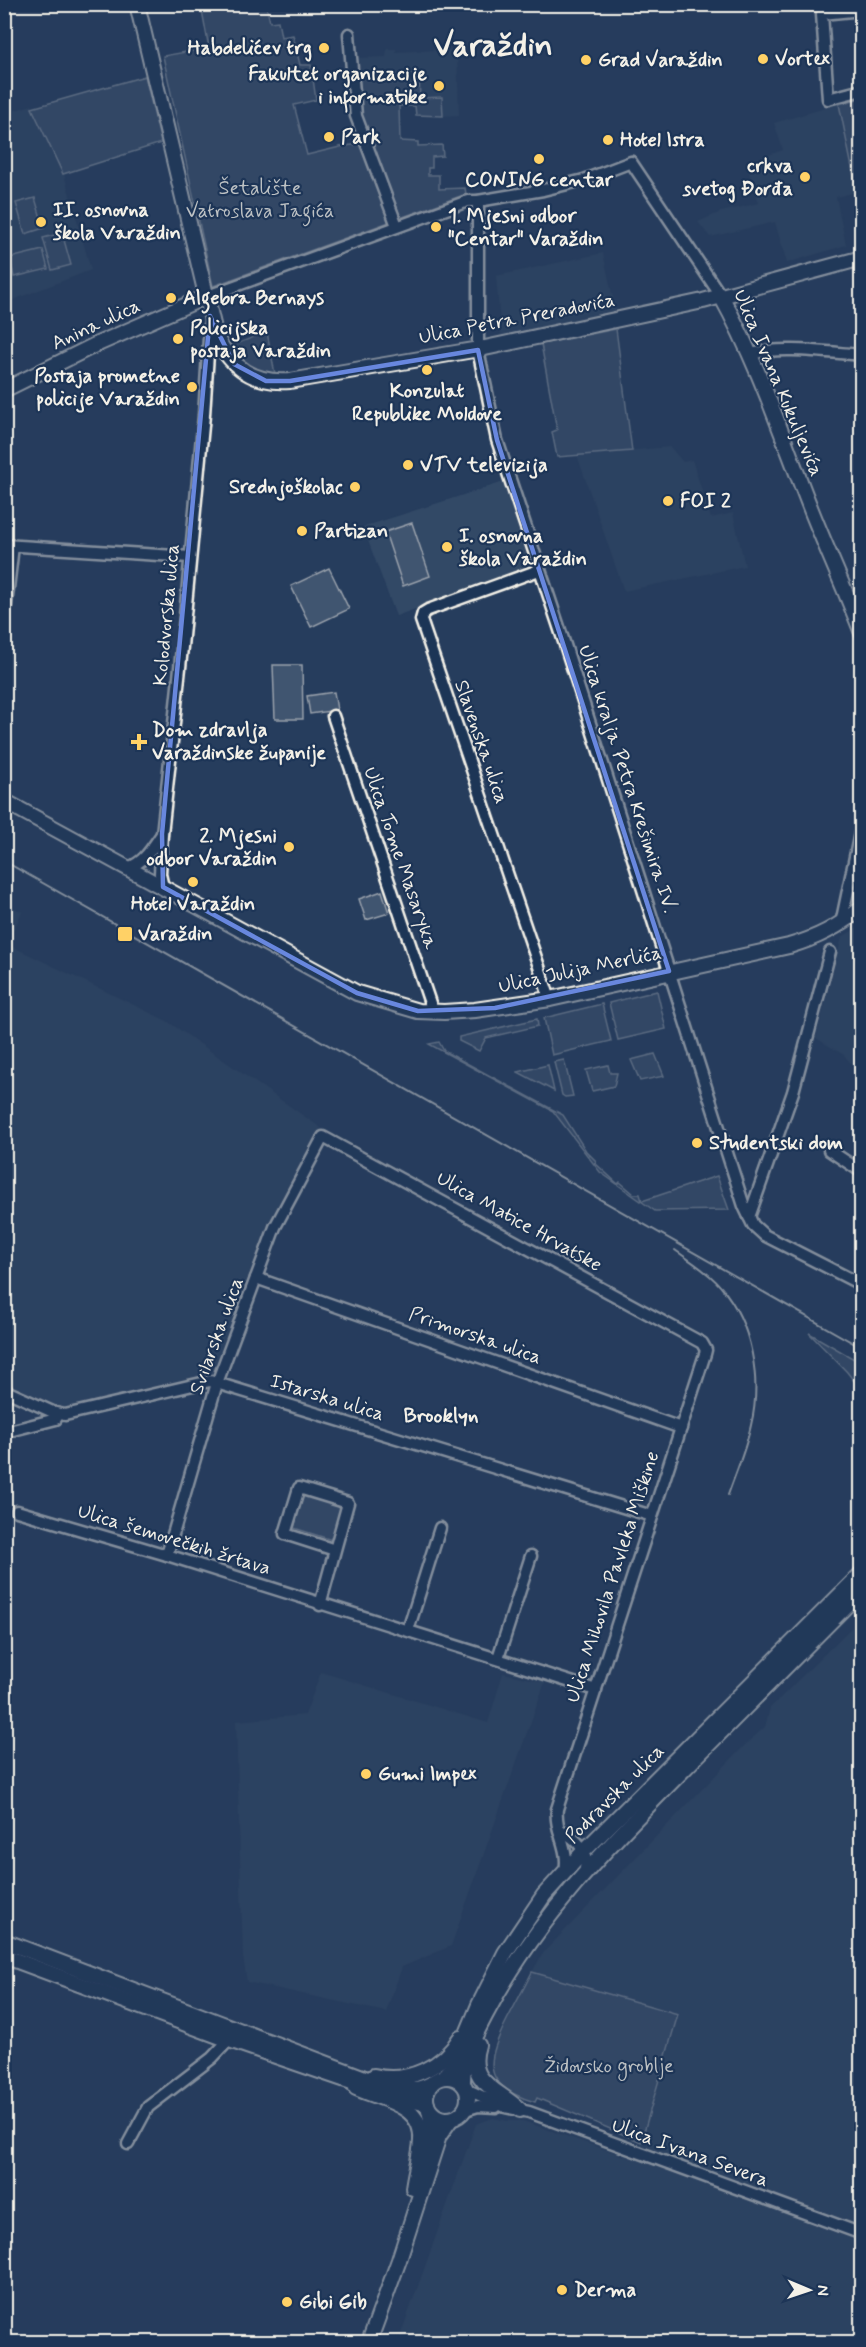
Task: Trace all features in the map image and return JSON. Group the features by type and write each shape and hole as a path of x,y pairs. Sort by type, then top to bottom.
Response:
{"main road":[{"name":"Ulica Petra Preradovića","path":"137,4 216,337 234,364 253,377 278,382 478,350 721,296 861,258"},
{"name":"Ulica Ivana Kukuljevića","path":"721,296 749,355 861,633"},
{"name":"Anina ulica","path":"4,390 93,346 205,297"},
{"name":"Ulica Julija Merlića","path":"4,801 304,965 369,998 405,1008 433,1012 485,1009 550,999 813,940 841,924 861,908"},
{"name":"Podravska ulica","path":"444,2077 453,2067 484,2006 505,1953 527,1919 565,1871 861,1573"},
{"name":"Podravska ulica","path":"465,2087 465,2063 484,2006 502,1984 536,1932 584,1874 649,1805 861,1590"},
{"path":"4,1941 378,2084 397,2089 417,2090 444,2077 451,2077 465,2087 468,2100 465,2110 451,2120 439,2136 369,2343"},
{"path":"4,1956 341,2080 428,2107 439,2118 451,2120"},
{"path":"333,2065 383,2078 419,2073 437,2064 452,2049 484,2006"},
{"path":"484,2006 476,2051 477,2071 487,2086 509,2099 520,2110"},
{"path":"341,2080 404,2107 415,2118 420,2127 421,2143 413,2188"},
{"path":"391,2278 399,2233 432,2129 426,2094 431,2084"}],"street":[{"path":"861,10 822,14 828,99 861,90"},
{"path":"349,34 356,117 397,226"},
{"name":"Ulica Ivana Kukuljevića","path":"478,201 543,190 584,180 631,162 721,296"},
{"path":"205,297 468,201 478,201"},
{"name":"Ulica kralja Petra Krešimira IV.","path":"478,201 478,350 497,440 749,1217"},
{"name":"Kolodvorska ulica","path":"163,887 160,874 162,834 206,399 210,316"},
{"path":"749,355 792,351 861,355"},
{"path":"4,622 9,545 190,557"},
{"name":"Slavenska ulica","path":"539,570 428,610 423,613 421,620 550,999"},
{"name":"Ulica Tome Masaryka","path":"333,716 433,1012"},
{"path":"841,924 861,823"},
{"path":"128,868 147,855 162,834"},
{"path":"830,952 793,1092 749,1217 753,1225 764,1235 860,1282"},
{"name":"Svilarska ulica","path":"167,1555 217,1383 275,1227 323,1137"},
{"name":"Ulica Matice Hrvatske","path":"323,1137 696,1340"},
{"path":"829,1150 861,1170"},
{"name":"Primorska ulica","path":"256,1278 681,1428"},
{"name":"Ulica Mihovila Pavleka Miškine","path":"565,1871 566,1850 556,1818 557,1809 706,1350 705,1346 696,1340"},
{"name":"Istarska ulica","path":"13,1430 56,1419 58,1414 65,1415 210,1381 652,1516"},
{"path":"4,1390 58,1414"},
{"name":"Ulica šemovečkih žrtava","path":"320,1605 348,1503 299,1488 285,1534 335,1550"},
{"name":"Ulica šemovečkih žrtava","path":"17,1511 167,1555 596,1690"},
{"path":"408,1630 440,1528"},
{"path":"498,1658 531,1556"},
{"path":"559,1829 574,1838 584,1851 586,1864 584,1874"},
{"path":"574,1838 600,1836"},
{"path":"128,2144 148,2107 212,2058 229,2040"},
{"name":"Ulica Ivana Severa","path":"465,2087 505,2107"},
{"name":"Ulica Ivana Severa","path":"465,2110 478,2106 520,2110 861,2234"}],"highlighted area":[{"path":"210,316 234,364 266,381 290,381 478,350 497,440 669,971 495,1008 418,1011 357,993 163,887 162,834"}],"shaded area":[{"name":"Fakultet organizacije i informatike","path":"387,49 396,49 396,52 457,49 459,115 443,116 442,97 421,97 419,74 356,76 356,58 386,57"},
{"name":"II. osnovna škola Varaždin","path":"145,76 161,143 64,174 91,270 5,303 5,113 32,105 33,108"},
{"path":"839,104 857,192 836,197 846,245 787,263 775,222 710,237 698,222 721,212 759,203 746,163 783,150 774,123"},
{"path":"603,253 616,311 501,335 496,276"},
{"path":"670,447 683,462 692,460 711,518 733,513 745,566 624,591 577,455"},
{"name":"I. osnovna škola Varaždin","path":"504,482 530,567 396,616 363,527"},
{"path":"4,902 22,912 7,944 167,1021 321,1128 268,1228 217,1373 65,1410 5,1385"},
{"path":"861,926 861,1075 844,1055 816,1038 842,937"},
{"path":"861,1618 861,2342 398,2342 476,2124 493,2118 523,2121 633,2159 641,2142 678,2014 532,1972 544,1952 765,1727 770,1708"},
{"path":"321,1672 488,1723 503,1673 545,1682 451,1946 402,1967 386,2012 247,1982 243,1957 236,1721 305,1715"}],"green space":[{"name":"Šetalište Vatroslava Jagića","path":"201,5 266,5 270,22 278,21 281,37 293,35 300,65 311,65 316,100 294,105 307,155 344,146 370,143 360,115 356,76 419,74 420,98 442,97 443,116 416,115 415,106 399,106 400,141 418,142 418,146 442,145 443,156 432,157 432,168 428,168 428,175 439,175 439,189 465,188 466,194 213,286 163,56 209,48"},
{"path":"145,76 161,143 63,174 32,108"},
{"path":"861,98 862,191 857,192 839,104"},
{"path":"35,198 44,228 25,234 16,203"},
{"path":"62,233 71,265 52,270 43,238"},
{"path":"43,250 48,269 14,277 10,258"},
{"path":"616,329 632,451 557,457 552,432 557,430 541,344"},
{"path":"267,332 275,374 249,366 231,346"},
{"path":"412,523 430,576 403,586 385,532"},
{"path":"329,568 349,609 311,627 291,586"},
{"path":"273,665 302,665 303,719 275,719"},
{"path":"334,692 337,710 310,714 307,696"},
{"path":"382,891 389,913 366,920 359,899"},
{"path":"657,991 666,1029 618,1040 609,1003"},
{"path":"602,1004 611,1041 552,1055 544,1018"},
{"path":"537,1019 538,1026 486,1038 479,1051 459,1041 459,1037"},
{"path":"439,1042 444,1051 563,1115 586,1151 596,1161 595,1163 618,1184 620,1182 634,1194 640,1194 642,1201 717,1176 729,1210 655,1211 600,1172 553,1111 429,1044"},
{"path":"655,1054 664,1076 640,1081 631,1060"},
{"path":"564,1060 573,1096 562,1095 554,1062"},
{"path":"548,1065 554,1091 518,1072"},
{"path":"608,1065 610,1073 617,1073 614,1086 592,1091 586,1070"},
{"path":"809,1333 861,1363 861,1390 847,1372"},
{"path":"303,1495 342,1507 332,1540 294,1528"},
{"name":"Židovsko groblje","path":"532,1972 678,2014 641,2142 537,2098 535,2102 517,2096 496,2080 492,2059 495,2047"}],"railway":[{"path":"4,861 862,1348"},
{"path":"675,1250 705,1272 732,1301 752,1353 755,1371 754,1408 746,1443 728,1495"}],"place":[{"name":"Habdelićev trg","path":"324,48"},
{"name":"Vortex","path":"763,59"},
{"name":"Grad Varaždin","path":"586,60"},
{"name":"Fakultet organizacije i informatike","path":"439,86"},
{"name":"Park","path":"329,137"},
{"name":"Hotel Istra","path":"608,140"},
{"name":"CONING centar","path":"539,159"},
{"name":"crkva svetog Đorđa","path":"805,177"},
{"name":"II. osnovna škola Varaždin","path":"41,222"},
{"name":"1. Mjesni odbor \"Centar\" Varaždin","path":"436,227"},
{"name":"Algebra Bernays","path":"171,298"},
{"name":"Policijska postaja Varaždin","path":"178,339"},
{"name":"Konzulat Republike Moldove","path":"427,370"},
{"name":"Postaja prometne policije Varaždin","path":"192,387"},
{"name":"VTV televizija","path":"408,465"},
{"name":"Srednjoškolac","path":"355,487"},
{"name":"FOI 2","path":"668,501"},
{"name":"Partizan","path":"302,531"},
{"name":"I. osnovna škola Varaždin","path":"447,547"},
{"name":"Dom zdravlja Varaždinske županije","path":"139,742"},
{"name":"2. Mjesni odbor Varaždin","path":"289,847"},
{"name":"Hotel Varaždin","path":"193,882"},
{"name":"Varaždin","path":"125,934"},
{"name":"Studentski dom","path":"697,1143"},
{"name":"Gumi Impex","path":"366,1774"},
{"name":"Derma","path":"562,2290"},
{"name":"Gibi Gib","path":"287,2302"}],"district":[{"name":"Varaždin","path":"493,46"},
{"name":"Brooklyn","path":"441,1416"}]}
